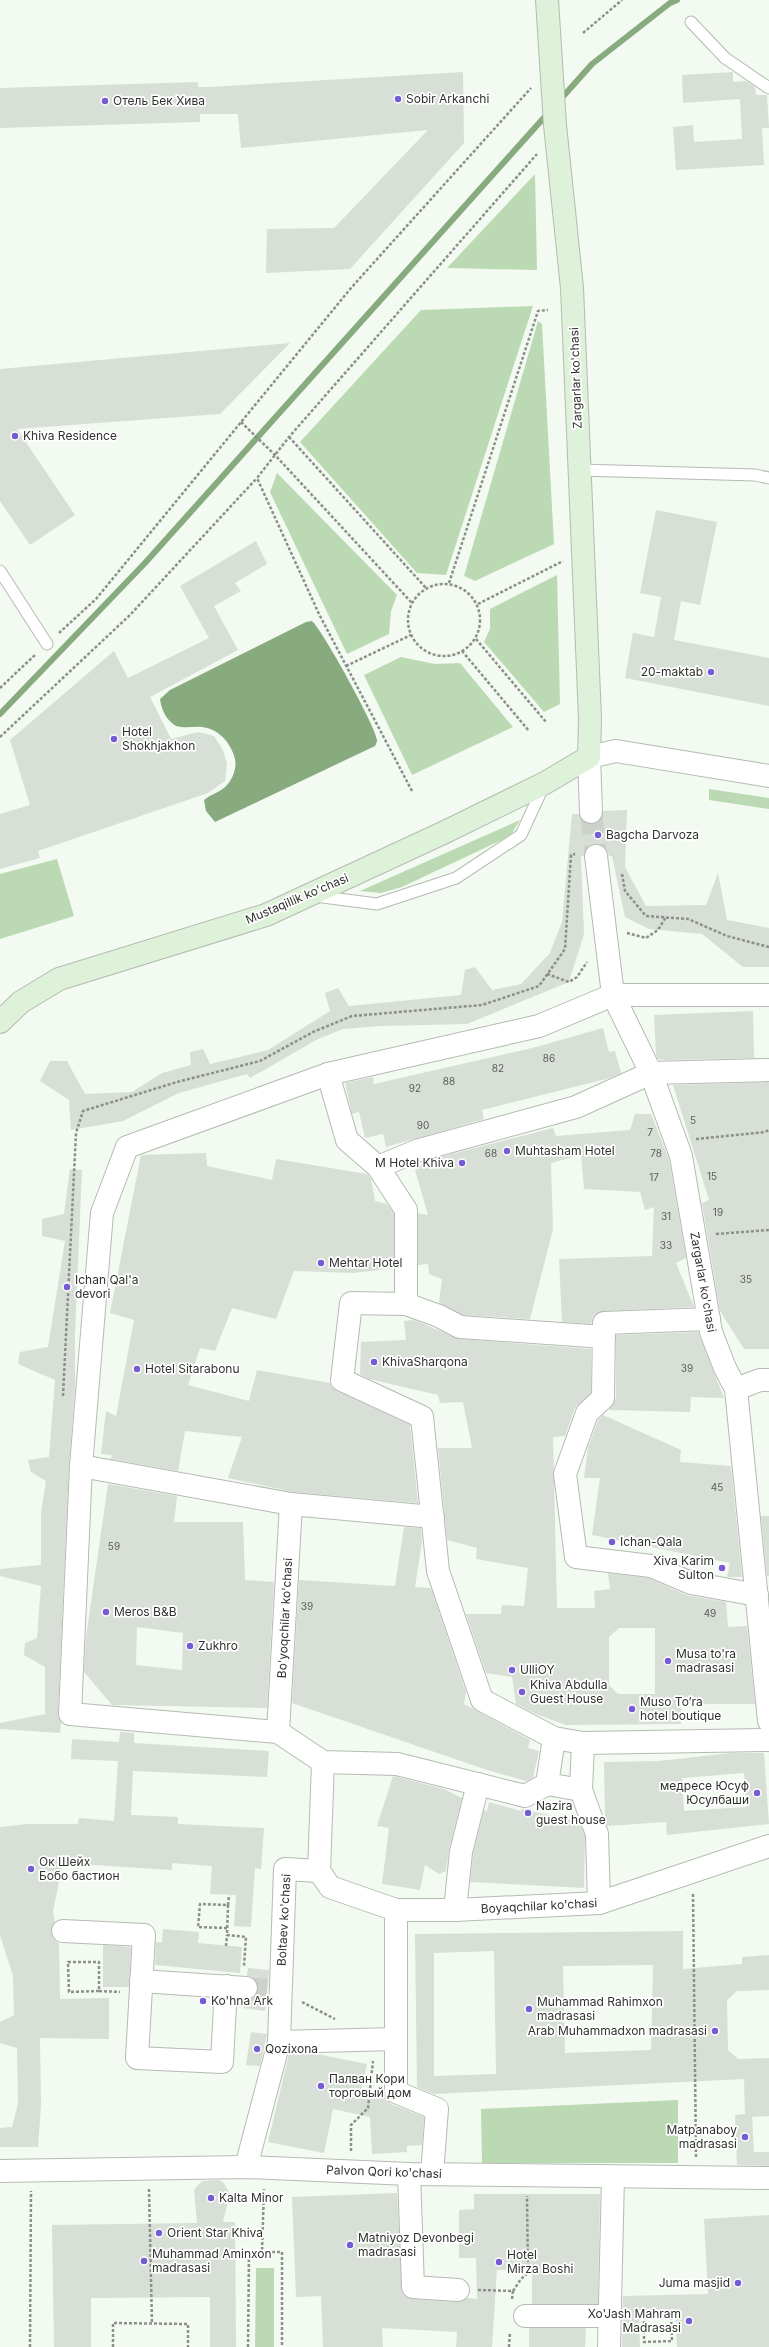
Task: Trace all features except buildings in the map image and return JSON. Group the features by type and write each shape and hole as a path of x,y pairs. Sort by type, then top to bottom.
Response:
{"main road":[{"name":"Zargarlar ko'chasi","path":"547,0 543,78 555,125 572,288 590,719 589,757"},
{"name":"Mustaqillik ko'chasi","path":"0,1022 21,1002 59,980 266,915 545,783 589,757"}],"street":[{"path":"591,812 589,757 616,751 769,776"},
{"name":"Zargarlar ko'chasi","path":"596,856 613,995 652,1073 681,1156 711,1332 725,1368 736,1389 769,1721"},
{"path":"581,1790 547,1784 525,1796 397,1764 323,1762 278,1732 70,1714 81,1466 102,1213 127,1147 328,1074 539,1026 613,995 769,995"},
{"path":"378,1167 419,1150 576,1107 652,1073 769,1070"},
{"path":"328,1074 347,1140 378,1167 406,1210 406,1304"},
{"path":"604,1337 460,1327 439,1316 406,1304 351,1303 342,1380 422,1417 438,1571 482,1700 554,1738 583,1743 769,1740"},
{"path":"709,1319 604,1323 603,1398 587,1413 565,1474 576,1557 651,1566 691,1583 757,1595"},
{"path":"736,1389 760,1380 769,1380"},
{"path":"81,1466 291,1504 433,1517"},
{"name":"Bo'yoqchilar ko'chasi","path":"278,1732 291,1504"},
{"path":"547,1784 554,1738"},
{"path":"583,1743 581,1790 597,1834 599,1904"},
{"path":"319,1871 323,1762"},
{"path":"455,1910 461,1852 478,1784"},
{"name":"Boyaqchilar ko'chasi","path":"319,1871 330,1887 396,1910 455,1910 599,1904 769,1846"},
{"name":"Boltaev ko'chasi","path":"246,2167 279,2042 274,1990 285,1869 319,1871"},
{"path":"396,1910 385,2039 396,2092 437,2109 432,2174"},
{"path":"63,1931 144,1935 141,1987 137,2058 222,2062 238,1987 141,1987"},
{"path":"279,2042 385,2039"},
{"name":"Palvon Qori ko'chasi","path":"0,2171 246,2167 409,2174 769,2178"},
{"path":"409,2174 413,2287 458,2290"},
{"path":"609,2347 613,2177"},
{"path":"516,2315 609,2316"}],"lane":[{"path":"691,22 725,58 769,88"},
{"path":"580,470 755,475 769,478"},
{"path":"0,571 47,644"},
{"path":"308,895 377,904 456,878 521,835 545,783"}],"path":[{"path":"583,33 622,0"},
{"path":"0,688 96,598 351,288 543,78"},
{"path":"0,737 130,615 257,478 289,436 539,152"},
{"path":"449,583 538,311 548,310"},
{"path":"241,422 275,454 412,603"},
{"path":"289,436 426,588"},
{"path":"257,478 319,614 412,791"},
{"path":"478,604 564,560"},
{"path":"449,583 461,587 470,594 478,604 481,615 480,627 476,639 468,648 446,656 434,655 423,650 411,635 408,618 412,603 426,588 437,584 449,583"},
{"path":"346,666 411,635"},
{"path":"476,639 546,722"},
{"path":"462,651 529,731"},
{"path":"570,867 571,855"},
{"path":"620,869 625,891 646,916 688,919 727,936 769,947"},
{"path":"658,930 666,917"},
{"path":"548,974 569,982"},
{"path":"676,1140 765,1132 769,1130"},
{"path":"695,1236 769,1230"},
{"path":"693,1872 696,2178"},
{"path":"226,1946 229,1895"},
{"path":"227,1928 198,1927 200,1904 228,1905"},
{"path":"227,1935 246,1937 238,1987"},
{"path":"99,1992 98,1962 68,1962 69,1992 99,1992 141,1987"},
{"path":"274,1990 341,2022"},
{"path":"350,2171 351,2125 368,2108 385,2039"},
{"path":"148,2169 152,2324"},
{"path":"30,2347 31,2171"},
{"path":"509,2347 516,2315 513,2291 521,2279 528,2273 527,2191"},
{"path":"262,2252 263,2197"},
{"path":"248,2347 249,2252 282,2252 282,2347"},
{"path":"458,2290 513,2291"},
{"path":"671,2317 672,2341 658,2342 644,2342 644,2318 671,2317"},
{"path":"113,2347 113,2323 188,2324 188,2347"},
{"path":"658,2342 658,2347"}],"shaded area":[{"path":"535,174 537,270 447,268"},
{"path":"533,306 446,575 417,573 300,442 421,310"},
{"path":"538,321 542,324 554,544 475,581 464,576"},
{"path":"277,473 397,595 391,611 389,634 347,654 270,492"},
{"path":"557,575 560,704 544,712 484,642 490,629 490,609"},
{"path":"312,621 327,642 359,699 368,717 377,742 375,746 215,822 206,811 204,800 225,787 231,780 234,773 235,759 231,748 219,734 208,728 182,727 175,725 165,715 160,699 170,690 306,622"},
{"path":"401,657 435,664 460,663 513,727 412,775 364,675"},
{"path":"709,789 769,798 769,809 709,800"},
{"path":"520,820 510,836 402,887 381,893 360,891"},
{"path":"57,859 74,916 0,939 0,874"},
{"path":"678,2100 678,2163 482,2163 481,2109"},
{"path":"256,2268 274,2268 274,2347 255,2347"}],"waterway":[{"path":"559,101 592,64 670,3 677,0"},
{"path":"0,714 145,563 549,112"}],"tunnel":[{"path":"591,812 596,856"},
{"path":"246,1988 267,1990"}],"place":[{"name":"Sobir Arkanchi","path":"398,99"},
{"name":"Отель Бек Хива","path":"105,101"},
{"name":"Khiva Residence","path":"15,436"},
{"name":"20-maktab","path":"711,672"},
{"name":"Hotel Shokhjakhon","path":"114,739"},
{"name":"Bagcha Darvoza","path":"598,835"},
{"name":"Muhtasham Hotel","path":"507,1151"},
{"name":"M Hotel Khiva","path":"462,1163"},
{"name":"Mehtar Hotel","path":"321,1263"},
{"name":"Ichan Qal'a devori","path":"67,1287"},
{"name":"KhivaSharqona","path":"374,1362"},
{"name":"Hotel Sitarabonu","path":"137,1369"},
{"name":"Ichan-Qala","path":"612,1542"},
{"name":"Xiva Karim Sulton","path":"722,1568"},
{"name":"Meros B&B","path":"106,1612"},
{"name":"Zukhro","path":"190,1646"},
{"name":"Musa to'ra madrasasi","path":"668,1661"},
{"name":"UlliOY","path":"512,1670"},
{"name":"Khiva Abdulla Guest House","path":"522,1692"},
{"name":"Muso To’ra hotel boutique","path":"632,1709"},
{"name":"медресе Юсуф Юсулбаши","path":"757,1793"},
{"name":"Nazira guest house","path":"528,1813"},
{"name":"Ок Шейх Бобо бастион","path":"31,1869"},
{"name":"Ko'hna Ark","path":"203,2001"},
{"name":"Muhammad Rahimxon madrasasi","path":"529,2009"},
{"name":"Arab Muhammadxon madrasasi","path":"715,2031"},
{"name":"Qozixona","path":"257,2049"},
{"name":"Палван Кори торговый дом","path":"321,2086"},
{"name":"Matpanaboy madrasasi","path":"745,2137"},
{"name":"Kalta Minor","path":"211,2198"},
{"name":"Orient Star Khiva","path":"159,2233"},
{"name":"Matniyoz Devonbegi madrasasi","path":"350,2245"},
{"name":"Muhammad Aminxon madrasasi","path":"144,2261"},
{"name":"Hotel Mirza Boshi","path":"499,2262"},
{"name":"Juma masjid","path":"738,2283"},
{"name":"Xo'Jash Mahram Madrasasi","path":"689,2321"}]}
